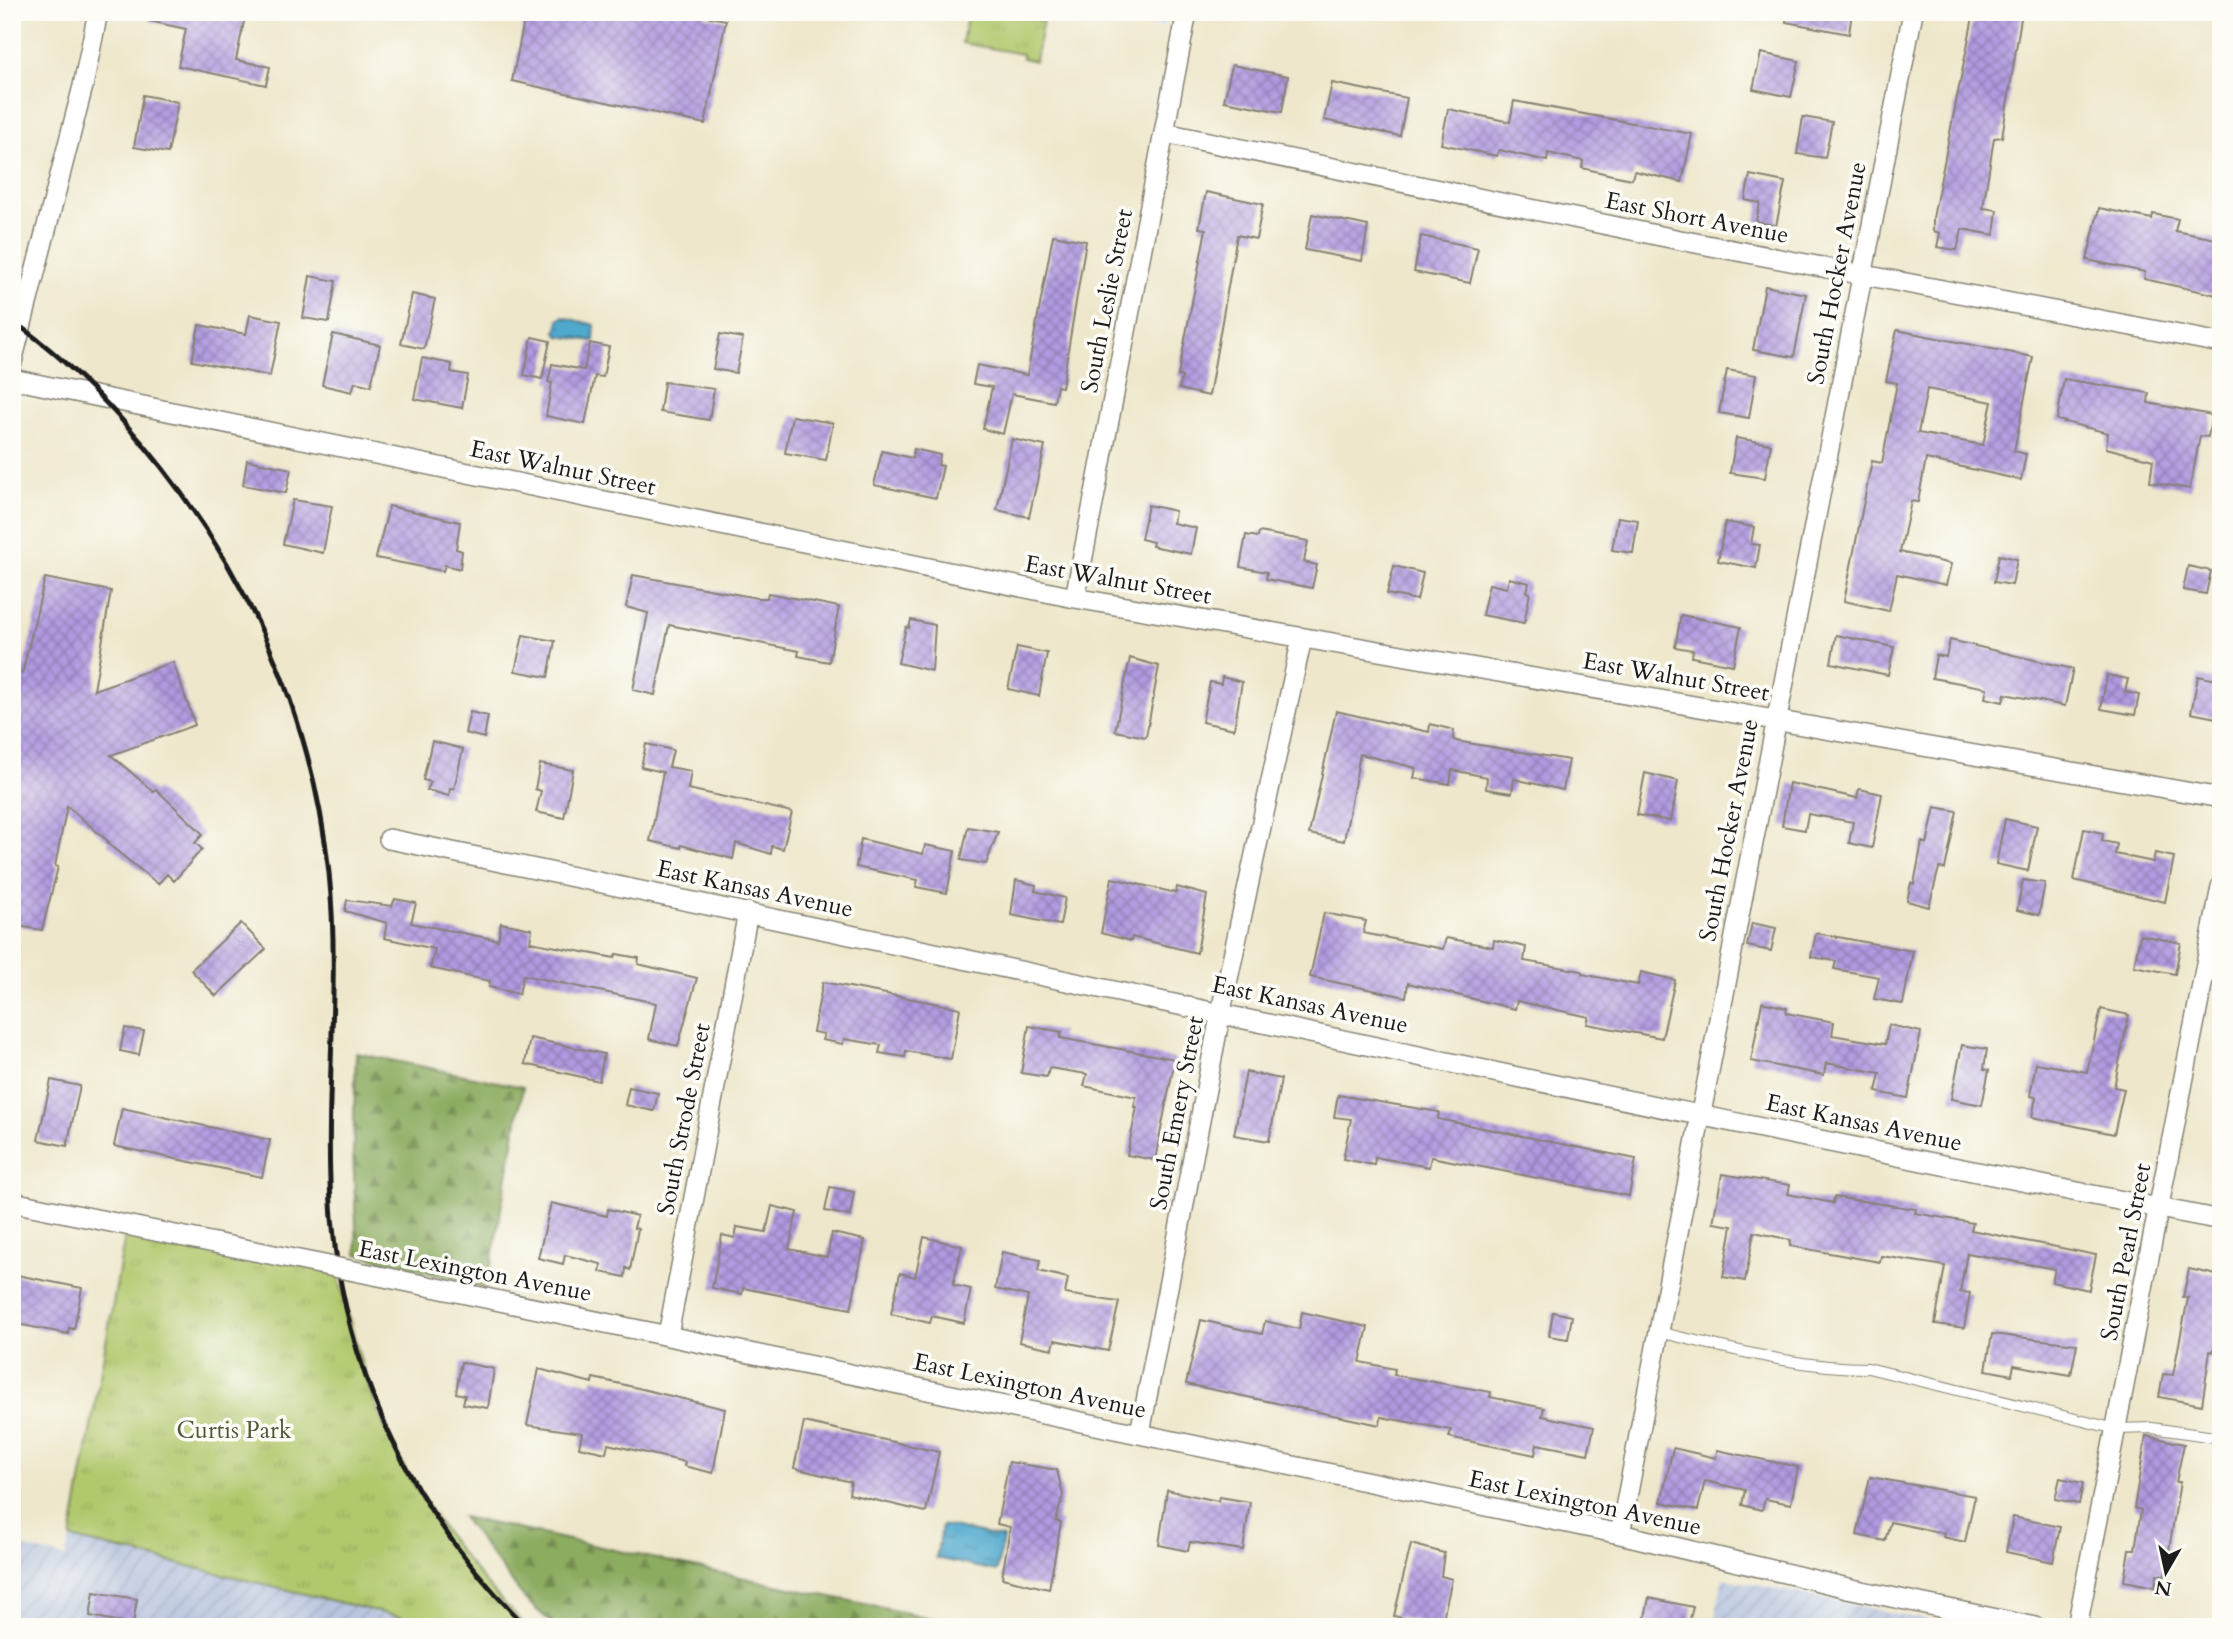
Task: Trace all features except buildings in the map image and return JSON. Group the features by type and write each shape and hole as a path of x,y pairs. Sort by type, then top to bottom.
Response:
{"street":[{"path":"12,362 83,86 98,12"},
{"name":"South Leslie Street","path":"1075,598 1187,12"},
{"name":"South Hocker Avenue","path":"1620,1534 1913,12"},
{"name":"East Short Avenue","path":"1165,133 1680,240 2221,343"},
{"name":"East Walnut Street","path":"12,379 1075,598 2221,798"},
{"name":"South Emery Street","path":"1140,1433 1221,1011 1302,638"},
{"name":"East Kansas Avenue","path":"389,839 1221,1011 1700,1114 2221,1220"},
{"name":"South Pearl Street","path":"2077,1627 2221,887"},
{"name":"South Strode Street","path":"668,1335 748,912"},
{"name":"East Lexington Avenue","path":"12,1202 1140,1433 1620,1534 1852,1589 2036,1627"}],"lane":[{"path":"1658,1332 1788,1362 1830,1368 1868,1368 2116,1429 2152,1427 2221,1438"}],"shaded area":[{"path":"1090,12 1166,12 1163,27"},
{"path":"71,1538 442,1627 12,1627 12,1545 65,1557"},
{"path":"1723,1578 1961,1627 1713,1627"}],"green space":[{"path":"968,12 997,12 1043,21 1035,61 1022,58 1022,54 962,43"},
{"path":"356,1053 523,1087 487,1288 357,1254 353,1150"},
{"name":"Curtis Park","path":"127,1225 337,1268 368,1385 395,1450 427,1505 464,1557 527,1627 442,1627 71,1538"},
{"path":"462,1517 971,1627 556,1627 526,1600"}],"water":[{"path":"563,317 595,325 594,341 559,336 556,332 559,320"},
{"path":"942,1525 1003,1538 997,1571 936,1558"}],"railway":[{"path":"12,321 42,343 83,380 121,419 162,468 233,573 286,688 305,748 320,810 329,873 333,959 329,1132 332,1218 352,1333 370,1388 392,1440 420,1491 451,1539 487,1585 527,1627"}]}
